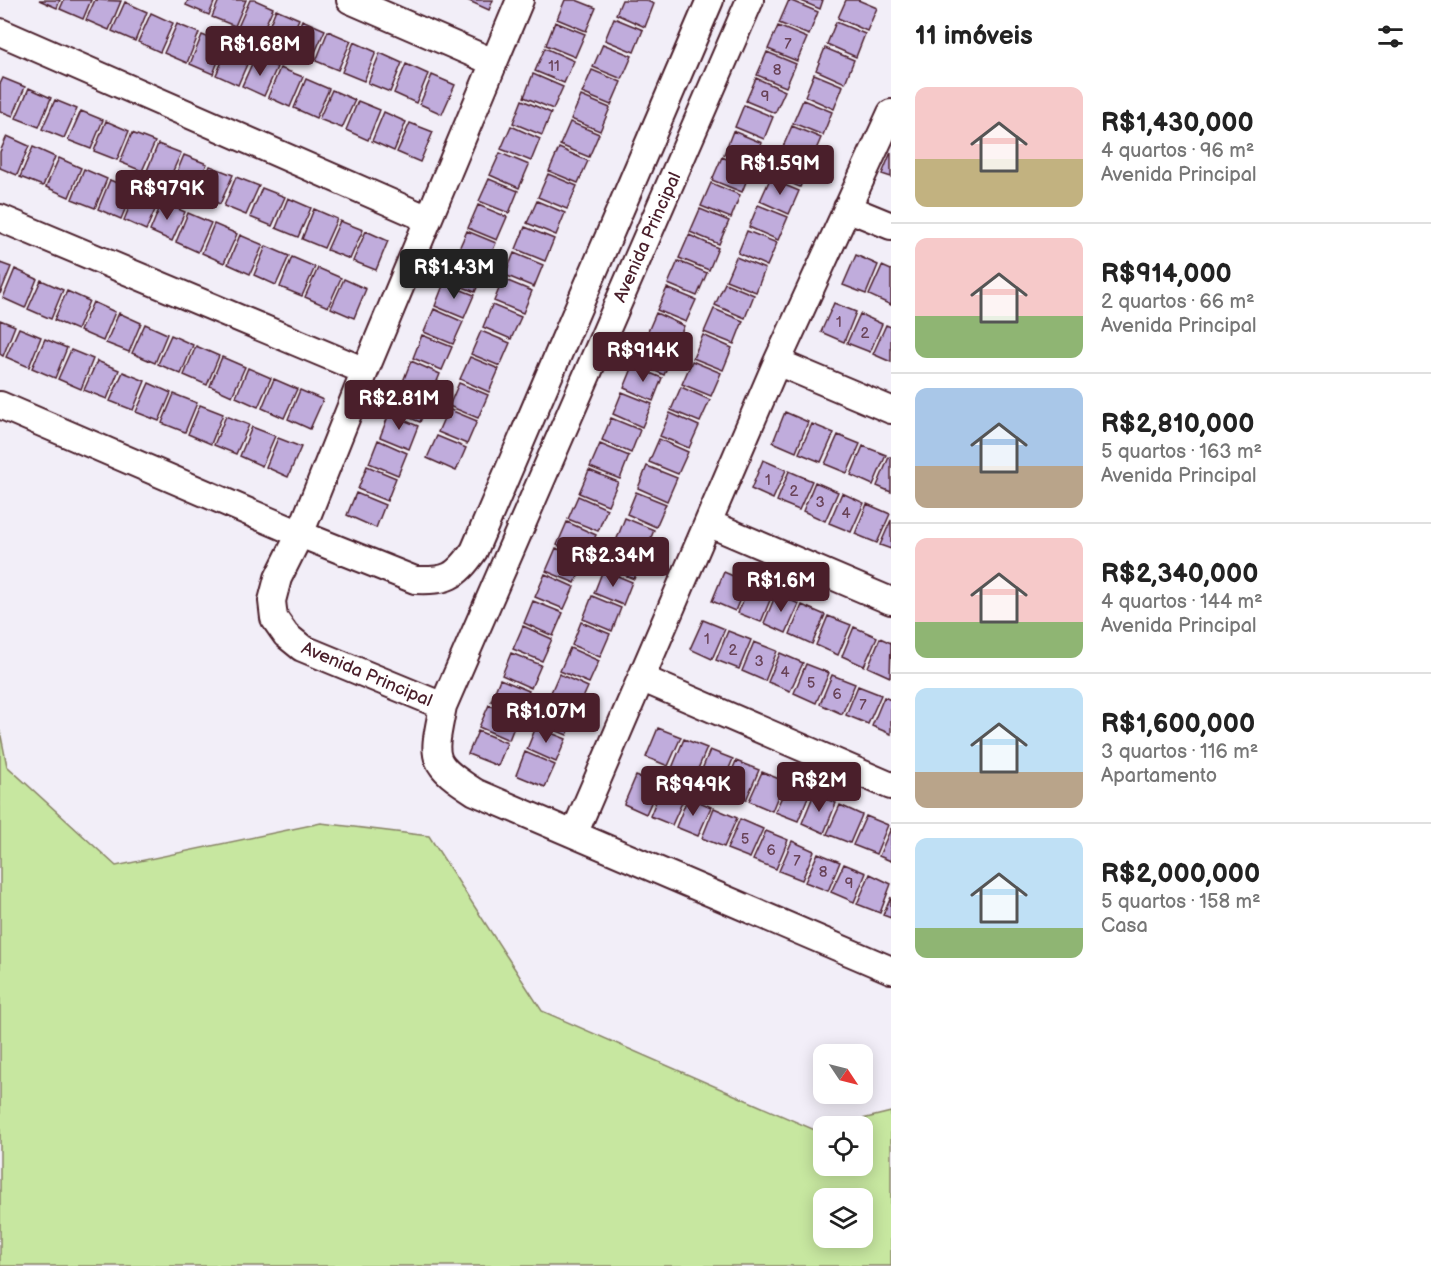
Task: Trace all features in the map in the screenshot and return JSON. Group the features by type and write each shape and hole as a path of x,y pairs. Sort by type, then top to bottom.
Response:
{"street":[{"path":"350,0 493,63"},
{"path":"0,405 300,534 365,371 520,0"},
{"name":"Avenida Principal","path":"710,0 478,540 466,562 451,577 415,580 300,534 278,578 272,601 274,618 286,635 302,648 443,706 750,0"},
{"path":"0,32 428,219"},
{"path":"574,834 777,362 891,113"},
{"path":"847,208 891,226"},
{"path":"0,218 365,371"},
{"path":"777,362 891,410"},
{"path":"708,523 891,601"},
{"path":"641,678 891,786"},
{"path":"443,706 436,742 436,755 440,766 450,776 475,792 891,970"}],"green space":[{"path":"0,731 7,766 116,866 321,823 429,836 542,1011 813,1129 813,1176 873,1176 873,1116 891,1112 891,1266 0,1266"}],"building":[{"path":"39,0 60,0 57,8"},
{"path":"64,0 91,0 83,19 60,9"},
{"path":"95,0 121,1 109,30 86,20"},
{"path":"188,0 215,0 209,15 186,5"},
{"path":"219,0 246,0 235,26 212,17"},
{"path":"250,0 273,8 260,37 238,27"},
{"path":"467,0 493,0 489,10"},
{"path":"565,0 576,0 596,8 586,31 557,19"},
{"path":"622,0 645,0 654,4 645,27 616,14"},
{"path":"789,0 818,12 809,35 779,23"},
{"path":"799,0 823,0 820,9"},
{"path":"846,0 858,0 877,8 867,31 838,18"},
{"path":"125,2 147,12 135,41 112,31"},
{"path":"276,9 299,19 286,48 264,39"},
{"path":"151,13 173,23 160,52 138,42"},
{"path":"614,18 643,30 634,52 605,40"},
{"path":"302,20 325,30 312,59 290,50"},
{"path":"555,22 585,34 575,57 546,45"},
{"path":"836,22 865,34 856,57 827,44"},
{"path":"177,24 199,33 187,63 164,53"},
{"path":"778,26 807,38 797,61 768,49"},
{"path":"328,31 351,41 338,70 316,61"},
{"path":"202,35 225,44 213,74 190,64"},
{"path":"354,42 376,52 364,81 342,72"},
{"path":"603,44 632,56 622,79 593,67"},
{"path":"229,46 251,55 238,85 216,75"},
{"path":"545,48 574,61 564,83 535,71"},
{"path":"825,48 854,60 845,83 816,70"},
{"path":"767,52 796,64 786,87 757,75"},
{"path":"380,53 402,63 390,92 368,83"},
{"path":"255,57 277,67 264,96 242,86"},
{"path":"406,64 428,74 416,103 394,93"},
{"path":"280,68 303,77 290,107 268,97"},
{"path":"592,70 621,82 611,105 582,93"},
{"path":"533,74 563,87 553,109 524,97"},
{"path":"814,74 843,86 834,109 805,96"},
{"path":"432,75 455,85 442,114 420,104"},
{"path":"3,78 25,87 13,116 0,111 0,84"},
{"path":"756,78 785,91 775,113 746,101"},
{"path":"306,79 329,89 316,118 294,108"},
{"path":"29,88 51,98 39,127 16,118"},
{"path":"332,90 355,100 342,128 319,119"},
{"path":"581,96 610,108 600,131 571,119"},
{"path":"55,100 77,109 64,138 42,129"},
{"path":"522,100 551,113 542,135 513,123"},
{"path":"803,100 832,112 823,135 793,123"},
{"path":"358,101 380,110 368,140 346,130"},
{"path":"744,105 773,117 764,139 735,127"},
{"path":"81,111 103,120 91,149 68,140"},
{"path":"384,112 406,122 394,151 372,141"},
{"path":"106,121 129,131 117,160 94,151"},
{"path":"570,122 599,134 589,157 560,145"},
{"path":"410,123 433,132 420,162 397,152"},
{"path":"511,126 540,139 531,161 501,149"},
{"path":"792,126 821,138 811,161 782,149"},
{"path":"733,131 762,143 753,166 724,154"},
{"path":"132,133 155,142 142,171 120,162"},
{"path":"7,136 29,146 17,175 0,168 0,152"},
{"path":"158,144 181,153 168,182 146,173"},
{"path":"33,147 55,157 43,186 20,177"},
{"path":"559,148 588,161 578,183 549,171"},
{"path":"781,152 810,165 800,187 771,175"},
{"path":"891,152 891,177 882,174"},
{"path":"500,153 529,165 519,188 490,175"},
{"path":"184,155 207,164 194,193 172,184"},
{"path":"722,157 751,169 742,192 712,180"},
{"path":"59,158 81,168 69,197 46,187"},
{"path":"210,166 233,175 220,204 198,195"},
{"path":"84,169 107,179 95,208 72,199"},
{"path":"548,174 577,186 567,209 538,197"},
{"path":"236,177 259,186 246,215 224,206"},
{"path":"489,179 518,191 509,213 479,201"},
{"path":"770,179 799,191 789,214 760,201"},
{"path":"110,180 133,190 121,219 98,209"},
{"path":"711,183 740,195 731,218 701,206"},
{"path":"262,188 285,197 272,226 250,217"},
{"path":"136,191 159,201 146,230 124,220"},
{"path":"288,198 311,208 298,237 276,228"},
{"path":"537,201 565,213 556,235 527,223"},
{"path":"162,202 185,212 172,241 150,231"},
{"path":"478,205 507,217 497,240 468,228"},
{"path":"758,205 788,217 778,240 749,227"},
{"path":"314,209 337,219 324,248 302,239"},
{"path":"700,209 729,221 719,244 690,232"},
{"path":"188,213 211,223 198,252 176,242"},
{"path":"340,221 363,230 350,259 327,250"},
{"path":"214,224 237,234 224,263 202,253"},
{"path":"525,227 554,239 545,261 516,249"},
{"path":"366,231 388,241 376,270 353,261"},
{"path":"467,231 496,243 486,266 457,253"},
{"path":"747,231 777,243 767,266 738,253"},
{"path":"240,235 263,245 250,274 228,264"},
{"path":"689,235 718,248 709,270 679,258"},
{"path":"266,246 289,256 276,285 254,275"},
{"path":"514,253 543,265 534,287 505,275"},
{"path":"856,255 878,265 866,294 843,285"},
{"path":"292,257 315,267 302,296 280,287"},
{"path":"456,257 485,269 475,292 446,280"},
{"path":"736,257 765,269 756,292 726,280"},
{"path":"678,261 707,273 697,296 668,284"},
{"path":"0,263 11,267 0,294"},
{"path":"882,266 891,270 891,305 869,295"},
{"path":"318,268 341,278 328,307 305,297"},
{"path":"15,269 37,279 25,308 3,298"},
{"path":"344,279 366,289 354,318 331,308"},
{"path":"503,279 532,291 523,313 494,301"},
{"path":"41,280 63,290 51,319 28,309"},
{"path":"444,283 474,295 464,318 435,306"},
{"path":"725,283 754,295 745,318 715,305"},
{"path":"667,288 696,300 686,322 657,310"},
{"path":"67,291 89,301 77,330 54,320"},
{"path":"93,302 115,312 103,341 80,331"},
{"path":"834,303 856,312 844,342 821,332"},
{"path":"492,305 521,317 511,339 483,327"},
{"path":"434,309 463,322 453,344 424,332"},
{"path":"714,309 743,321 734,344 704,332"},
{"path":"119,313 141,323 129,352 106,343"},
{"path":"656,313 684,326 675,348 646,336"},
{"path":"860,314 882,324 870,352 847,343"},
{"path":"0,320 15,326 3,356 0,354"},
{"path":"145,324 167,334 155,363 132,353"},
{"path":"886,325 891,327 891,362 873,354"},
{"path":"19,328 41,337 29,367 6,357"},
{"path":"481,331 510,343 500,366 471,354"},
{"path":"171,335 193,345 181,374 158,364"},
{"path":"422,335 452,347 442,370 413,358"},
{"path":"703,335 732,348 723,370 693,358"},
{"path":"45,339 67,348 55,378 32,368"},
{"path":"644,340 673,352 664,375 635,362"},
{"path":"196,346 219,356 207,385 184,375"},
{"path":"71,350 93,359 81,389 58,379"},
{"path":"222,357 245,367 232,396 210,386"},
{"path":"470,357 499,369 489,392 460,379"},
{"path":"97,361 119,370 107,399 84,390"},
{"path":"411,361 440,374 431,396 402,384"},
{"path":"692,361 721,373 711,396 682,384"},
{"path":"633,366 662,378 653,401 624,388"},
{"path":"248,368 271,378 258,407 236,397"},
{"path":"123,372 145,381 133,410 110,401"},
{"path":"274,379 297,389 284,418 262,408"},
{"path":"149,383 171,393 159,421 136,412"},
{"path":"459,383 488,395 478,418 449,406"},
{"path":"400,387 429,400 420,422 391,410"},
{"path":"681,387 710,400 700,422 671,410"},
{"path":"300,390 323,400 310,429 288,419"},
{"path":"622,392 652,404 642,427 613,414"},
{"path":"174,394 197,403 185,432 162,423"},
{"path":"200,405 223,414 211,444 188,434"},
{"path":"448,409 477,421 467,444 438,432"},
{"path":"785,412 808,422 796,452 773,442"},
{"path":"670,413 699,426 689,448 660,436"},
{"path":"389,414 418,426 409,449 380,437"},
{"path":"226,416 249,425 236,454 214,445"},
{"path":"611,418 640,430 631,453 602,440"},
{"path":"812,424 834,433 821,462 799,453"},
{"path":"252,427 275,436 262,466 240,456"},
{"path":"838,435 860,444 847,473 825,464"},
{"path":"437,436 466,448 456,471 427,458"},
{"path":"278,438 301,447 288,477 266,467"},
{"path":"659,439 688,452 678,474 649,462"},
{"path":"378,440 407,453 398,475 369,463"},
{"path":"600,444 629,456 620,479 590,467"},
{"path":"863,446 886,455 873,485 851,475"},
{"path":"889,457 891,457 891,492 877,486"},
{"path":"763,460 786,470 773,499 751,489"},
{"path":"367,466 396,478 387,501 358,489"},
{"path":"647,466 677,478 667,501 638,488"},
{"path":"589,470 618,482 608,505 579,493"},
{"path":"789,471 812,481 799,510 777,501"},
{"path":"815,482 838,492 825,521 803,511"},
{"path":"636,492 666,504 656,527 627,514"},
{"path":"356,493 385,505 376,528 347,515"},
{"path":"842,493 864,503 851,532 829,523"},
{"path":"578,496 607,509 598,531 568,519"},
{"path":"867,504 890,514 877,543 855,534"},
{"path":"625,518 654,530 645,553 616,541"},
{"path":"891,520 891,549 880,545"},
{"path":"567,522 596,535 586,557 557,545"},
{"path":"614,544 643,556 634,579 605,567"},
{"path":"556,548 585,561 575,583 546,571"},
{"path":"603,570 632,582 623,605 594,593"},
{"path":"724,572 747,582 735,611 712,601"},
{"path":"545,574 574,587 564,609 535,597"},
{"path":"750,583 773,593 761,622 738,613"},
{"path":"776,594 799,604 786,633 764,623"},
{"path":"592,596 621,608 612,631 583,619"},
{"path":"533,601 563,613 553,636 524,623"},
{"path":"802,605 825,615 812,644 790,634"},
{"path":"828,616 851,625 838,655 816,645"},
{"path":"703,620 725,629 712,659 690,649"},
{"path":"581,622 610,634 600,657 572,645"},
{"path":"523,626 552,639 542,661 513,649"},
{"path":"854,627 877,637 864,666 842,656"},
{"path":"728,631 751,640 739,669 716,660"},
{"path":"880,638 891,643 890,677 868,667"},
{"path":"754,642 777,651 765,681 742,671"},
{"path":"570,648 599,661 589,683 560,671"},
{"path":"511,653 541,665 531,688 502,675"},
{"path":"780,653 803,663 790,691 768,682"},
{"path":"806,664 829,673 816,703 794,693"},
{"path":"559,674 588,687 578,709 549,697"},
{"path":"832,675 855,684 842,714 820,704"},
{"path":"500,679 529,691 520,714 491,701"},
{"path":"858,686 881,695 868,724 846,715"},
{"path":"884,697 891,700 891,734 872,726"},
{"path":"548,700 577,713 567,735 538,723"},
{"path":"489,705 518,717 509,740 479,727"},
{"path":"536,727 566,739 556,762 527,749"},
{"path":"658,728 681,737 668,766 646,757"},
{"path":"478,731 507,743 498,766 468,754"},
{"path":"684,739 707,748 694,778 672,768"},
{"path":"710,750 733,759 720,789 698,779"},
{"path":"525,752 555,765 545,787 516,775"},
{"path":"736,761 759,770 746,800 724,790"},
{"path":"762,772 784,781 772,811 749,801"},
{"path":"636,776 659,785 646,814 624,804"},
{"path":"788,783 810,792 798,821 775,812"},
{"path":"662,787 685,796 672,825 650,816"},
{"path":"814,794 836,803 824,833 802,823"},
{"path":"688,797 711,807 698,836 676,827"},
{"path":"840,805 862,815 850,843 827,834"},
{"path":"714,808 737,818 724,847 702,838"},
{"path":"866,816 888,825 876,854 853,845"},
{"path":"740,819 763,829 750,858 727,849"},
{"path":"891,828 891,861 879,856"},
{"path":"766,831 788,840 776,869 753,860"},
{"path":"792,841 814,851 802,880 779,871"},
{"path":"818,853 840,862 828,891 805,882"},
{"path":"844,864 866,873 854,902 831,892"},
{"path":"870,874 891,884 880,913 857,904"},
{"path":"891,897 891,918 883,915"}]}
